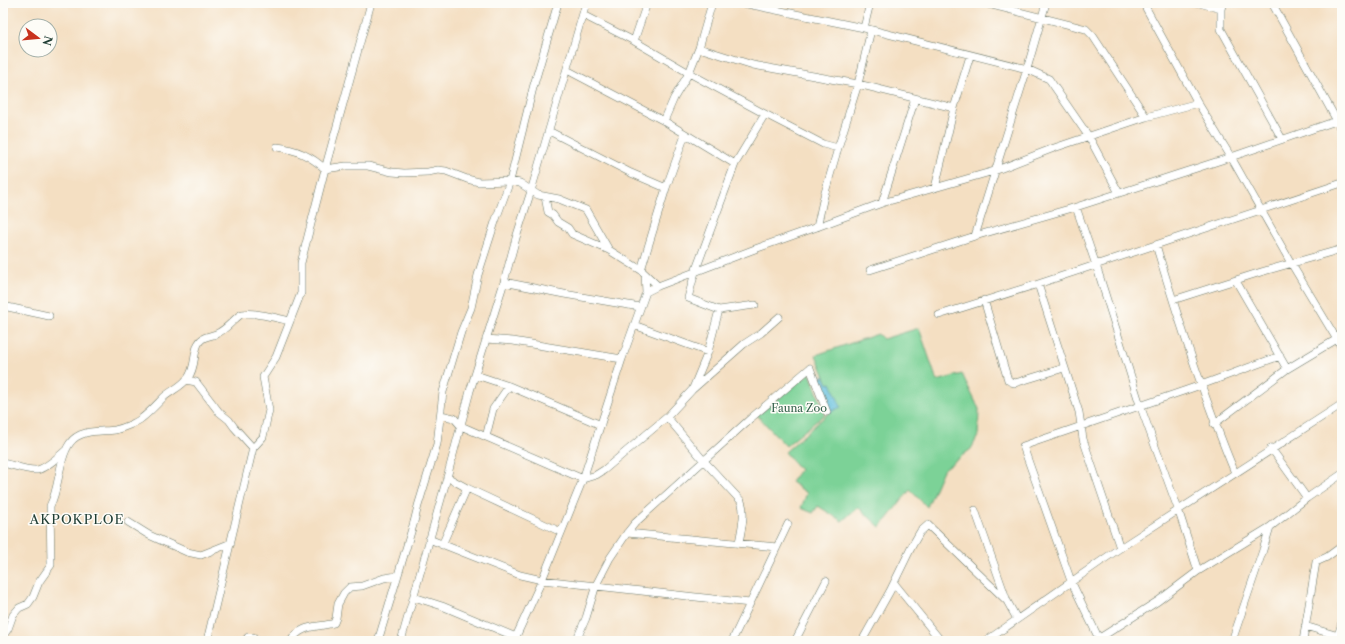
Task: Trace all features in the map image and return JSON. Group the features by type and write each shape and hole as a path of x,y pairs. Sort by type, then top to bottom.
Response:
{"street":[{"path":"208,641 253,448 263,437 269,410 263,376 276,357 301,293 301,263 325,169 371,3"},
{"path":"378,641 437,444 443,392 461,332 471,308 478,275 510,181 532,88 558,3"},
{"path":"401,641 470,391 516,238 532,191 586,3"},
{"path":"634,41 647,3"},
{"path":"664,121 674,98 689,72 699,48 712,3"},
{"path":"742,3 868,29 970,56 1027,69 1050,79 1089,137 1119,193"},
{"path":"817,228 824,196 858,84 868,29 870,3"},
{"path":"984,3 1086,29 1093,36 1146,117"},
{"path":"975,236 1046,3"},
{"path":"1144,3 1198,103 1342,348"},
{"path":"1199,3 1222,6 1221,29 1282,139"},
{"path":"1272,3 1340,120 1342,134"},
{"path":"583,15 634,41 765,114 823,144 838,148"},
{"path":"699,48 759,66 858,84 954,108"},
{"path":"935,188 954,108 970,56"},
{"path":"567,70 664,121 735,164"},
{"path":"882,203 915,99"},
{"path":"646,292 754,249 817,228 882,203 994,171 1146,117 1198,103"},
{"path":"755,304 719,310 688,298 695,272 735,164 765,114"},
{"path":"870,270 975,236 1076,207 1340,120"},
{"path":"549,131 631,173 666,188"},
{"path":"414,597 442,606 515,639 542,580 583,479 622,359 646,292 643,272 666,188 685,134"},
{"path":"277,147 297,151 316,160 325,169"},
{"path":"325,169 346,166 368,166 392,172 404,173 438,170 446,171 479,182 510,181 520,183 545,197 559,199 586,210 609,250"},
{"path":"939,315 1038,284 1342,183"},
{"path":"545,197 548,212 553,215 558,222 568,228 572,234 609,250 643,272 658,286"},
{"path":"1076,207 1140,405 1178,510 1198,571"},
{"path":"1156,245 1214,424 1235,473"},
{"path":"1173,300 1291,263 1342,249"},
{"path":"1236,281 1288,369"},
{"path":"504,282 640,307"},
{"path":"1038,284 1079,412 1083,439 1120,548"},
{"path":"984,300 1008,380 1015,383 1064,368"},
{"path":"3,306 49,316"},
{"path":"692,390 708,352 719,310"},
{"path":"3,636 8,629 13,615 19,608 28,604 33,597 39,582 51,565 50,506 55,498 60,470 69,444 80,435 102,430 115,430 141,419 165,396 180,387 186,380 193,367 198,344 202,339 216,334 227,327 241,314 250,314 290,322"},
{"path":"440,415 454,418 461,426 583,479 596,475 604,470 668,417 692,390 744,344 761,333 779,317"},
{"path":"634,325 708,352"},
{"path":"486,339 513,341 622,359"},
{"path":"1214,424 1288,369 1337,339"},
{"path":"1280,356 1201,385 1022,446 1071,581 1098,640 1158,601 1198,571 1270,527 1307,498 1342,474"},
{"path":"588,641 577,639 586,618 596,585 610,558 627,533 645,513 751,418 810,368 827,412"},
{"path":"476,375 509,386 601,425"},
{"path":"186,380 196,382 219,412 229,420 253,448"},
{"path":"486,437 493,410 509,386"},
{"path":"986,641 1120,548 1271,448 1342,404"},
{"path":"668,417 704,461 741,501 744,507 744,514 740,543"},
{"path":"1271,448 1307,498"},
{"path":"3,463 38,470 67,450"},
{"path":"447,477 467,488 561,532"},
{"path":"442,545 467,488"},
{"path":"975,510 1007,601 1017,619"},
{"path":"128,522 149,535 187,552 201,555 231,543"},
{"path":"732,641 788,524"},
{"path":"862,641 920,532 928,525 1007,601"},
{"path":"1232,641 1270,527"},
{"path":"627,533 777,547"},
{"path":"429,539 520,575 542,580 750,603"},
{"path":"1303,641 1316,562 1327,557 1342,546"},
{"path":"290,641 298,632 305,628 334,623 338,604 344,593 350,587 362,586 384,578 397,576"},
{"path":"795,641 826,581"},
{"path":"894,583 941,641"},
{"path":"1305,626 1340,636 1342,622"},
{"path":"245,641 253,636 260,641"}],"green space":[{"path":"919,328 937,381 962,374 979,409 978,436 971,449 943,470 927,507 910,490 880,527 858,507 842,521 818,506 813,513 801,508 807,493 791,482 800,470 785,452 830,412 831,383 828,384 816,355 878,334 883,339"},
{"name":"Fauna Zoo","path":"810,373 825,414 786,446 757,415"}],"water":[{"path":"824,376 828,384 831,383 841,407 830,412 817,378"}],"district":[{"name":"AKPOKPLOE","path":"77,519"}]}
